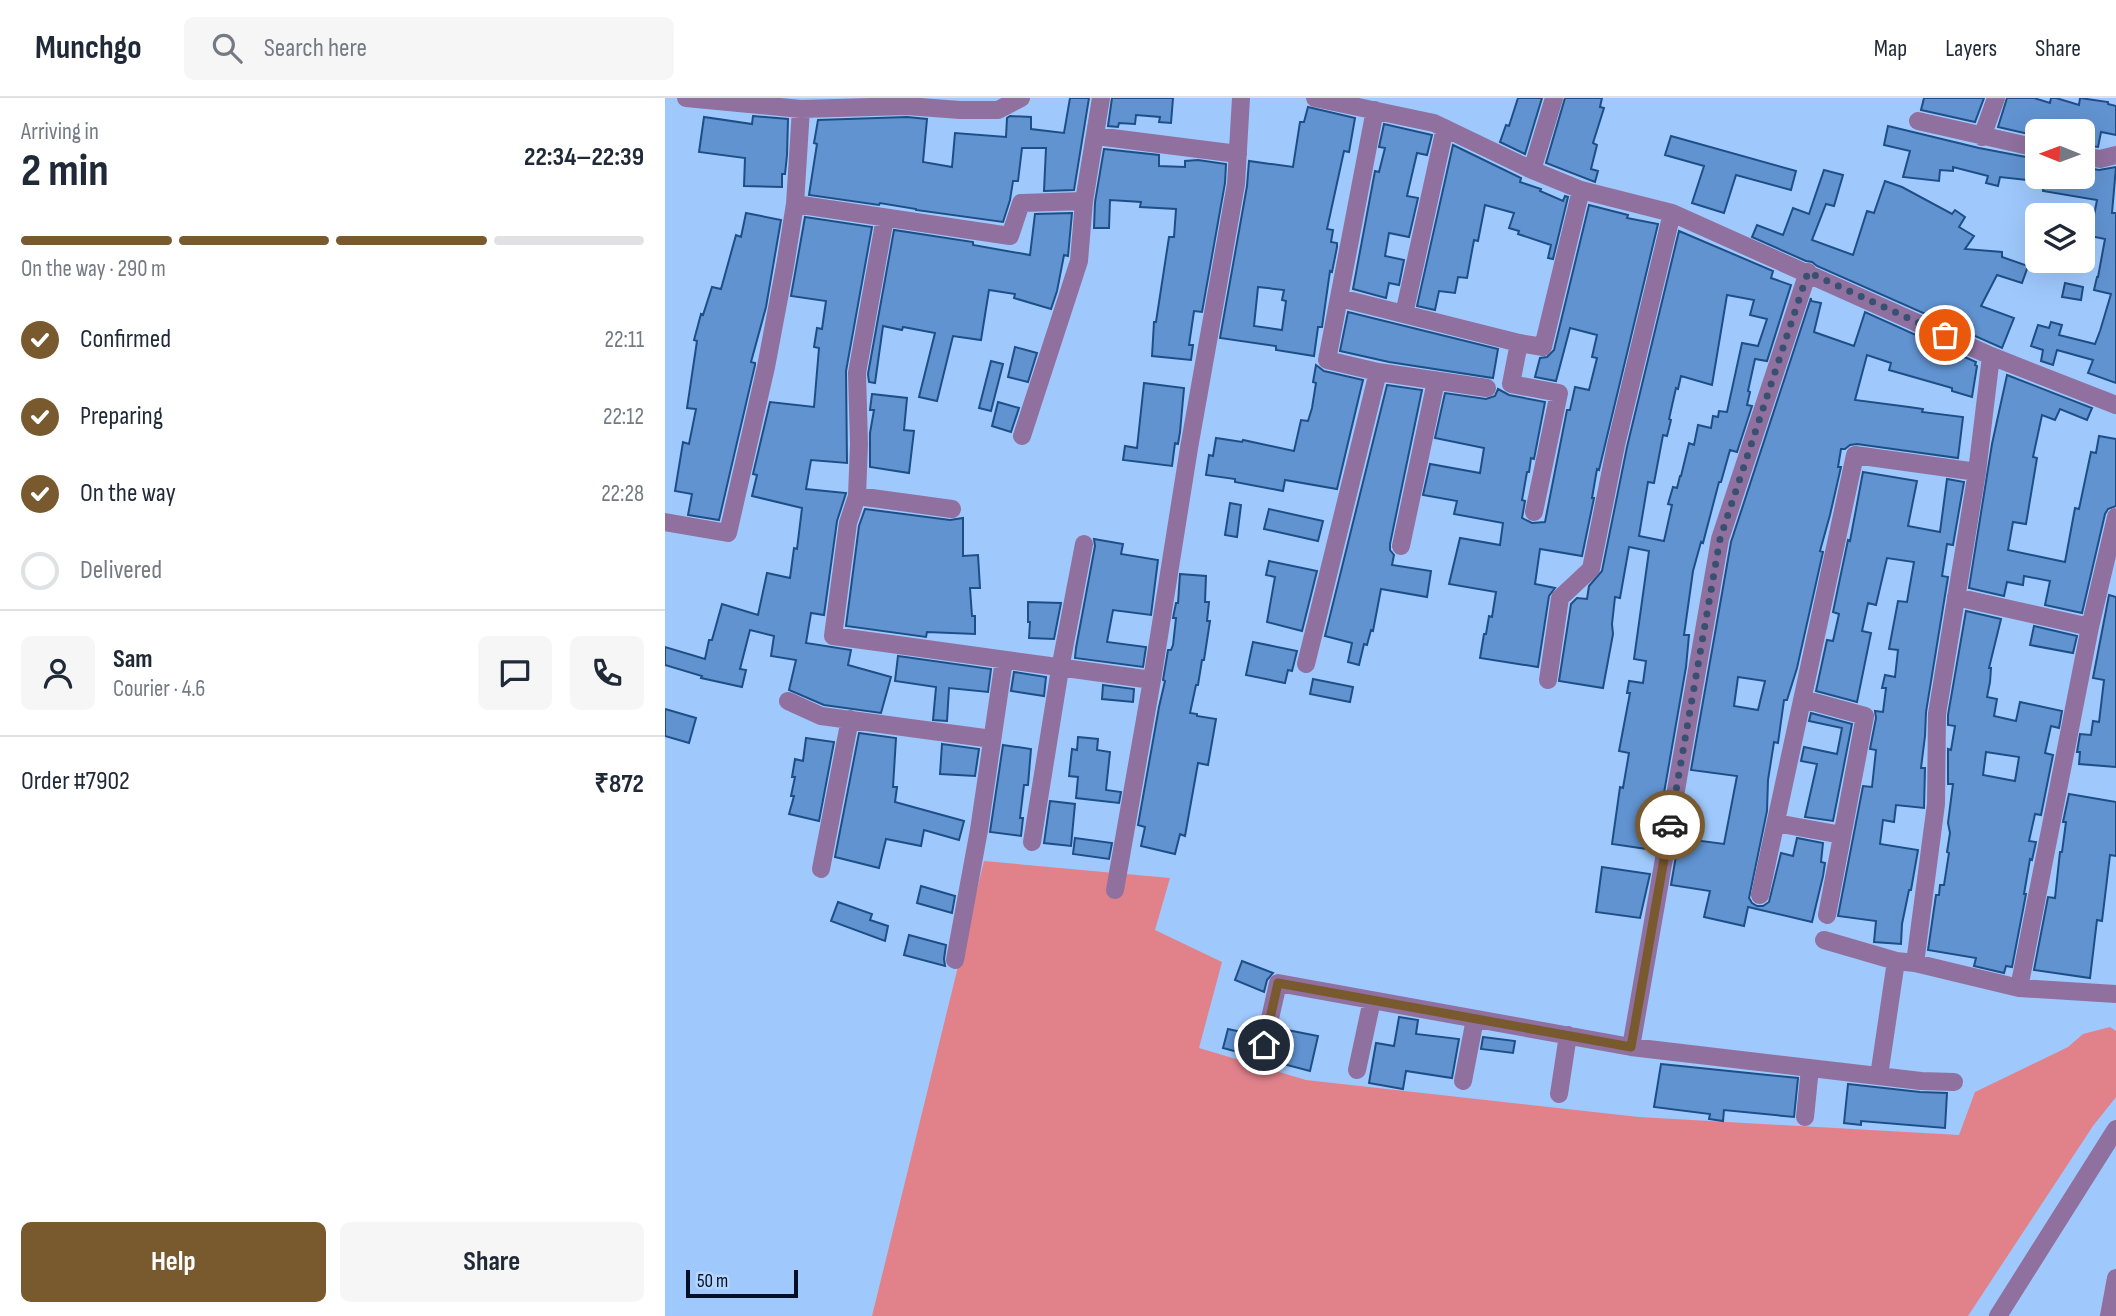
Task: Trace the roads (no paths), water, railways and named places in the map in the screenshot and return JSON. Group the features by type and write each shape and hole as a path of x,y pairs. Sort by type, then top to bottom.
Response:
{"street":[{"path":"686,98 801,109 907,106 960,110 998,110 1021,98"},
{"path":"1022,436 1079,261 1084,201 1101,98"},
{"path":"1115,890 1236,184 1241,98"},
{"path":"1315,98 1434,123 1532,170 1581,190 1672,213 1991,356 2116,405"},
{"path":"1532,170 1554,98"},
{"path":"1982,137 1996,98"},
{"path":"665,522 728,533 786,265 795,204 801,109"},
{"path":"1375,110 1327,360 1378,372 1487,387"},
{"path":"1918,121 2025,146"},
{"path":"1404,314 1445,128"},
{"path":"1096,136 1238,154"},
{"path":"2095,158 2116,155"},
{"path":"1340,298 1543,347 1581,190"},
{"path":"795,204 1010,236 1021,203 1084,201"},
{"path":"1548,680 1560,598 1591,569 1616,444 1672,213"},
{"path":"885,218 857,373 857,496 848,523 834,636 1152,680"},
{"path":"1631,1047 1720,539 1808,272"},
{"path":"1520,343 1511,384 1559,393 1534,512"},
{"path":"1915,963 1936,804 1937,714 1977,472 1991,356"},
{"path":"1306,664 1378,372"},
{"path":"1401,546 1436,381"},
{"path":"1760,895 1855,455 1977,472"},
{"path":"857,496 952,509"},
{"path":"2019,988 2090,627 2116,517"},
{"path":"1032,842 1060,669 1084,544"},
{"path":"1956,597 2090,627"},
{"path":"955,960 979,830 1004,660"},
{"path":"1803,699 1865,716 1827,915"},
{"path":"788,701 821,716 992,739"},
{"path":"821,869 850,719"},
{"path":"1776,823 1842,835"},
{"path":"1824,940 1896,961 1915,963 2019,988 2116,994"},
{"path":"1879,1076 1896,961"},
{"path":"1264,1045 1278,983 1631,1047 1921,1081 1954,1082"},
{"path":"1357,1070 1372,1000"},
{"path":"1463,1081 1475,1019"},
{"path":"1559,1094 1568,1035"},
{"path":"1805,1117 1810,1068"},
{"path":"1998,1316 2116,1129"},
{"path":"2109,1316 2116,1278"}]}
